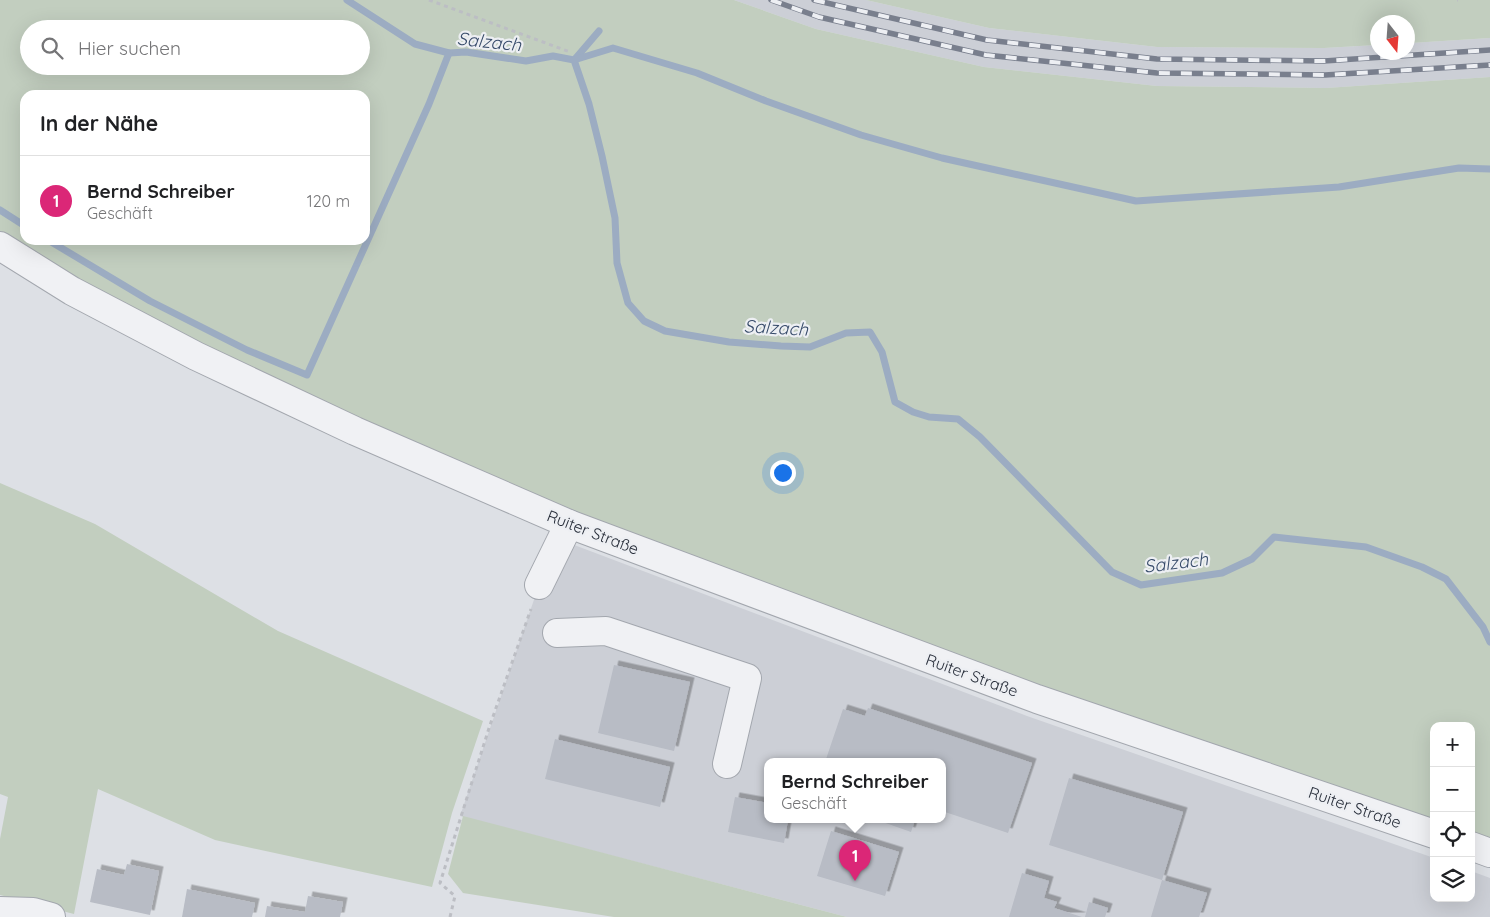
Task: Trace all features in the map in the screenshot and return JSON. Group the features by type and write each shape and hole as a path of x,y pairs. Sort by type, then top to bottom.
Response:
{"street":[{"name":"Ruiter Straße","path":"0,246 72,291 196,356 355,431 569,524 1037,699 1430,833"},
{"path":"539,585 569,524"},
{"path":"557,633 606,631 747,678 727,764"},
{"path":"1475,847 1490,853"},
{"path":"0,911 33,912 51,917"}],"path":[{"path":"429,0 570,52"},
{"path":"450,917 455,896 440,883 490,725 539,585"}],"shaded area":[{"path":"734,0 866,0 989,28 1157,47 1324,48 1370,45 1370,60 1415,60 1415,43 1490,38 1490,77 1326,88 1157,86 984,67 816,29"},
{"path":"561,540 1027,716 1430,857 1430,902 1475,902 1475,872 1490,878 1490,917 847,917 460,816 539,585"}],"green space":[{"path":"0,0 734,0 816,29 984,67 1157,86 1326,88 1490,77 1490,841 1475,836 1475,722 1430,722 1430,821 569,524 0,246"},
{"path":"866,0 1490,0 1490,38 1415,43 1415,15 1370,15 1370,45 1324,48 1157,47 989,28"},
{"path":"0,483 95,524 278,631 483,721 452,813 432,887 215,840 98,789 74,914 0,895 0,839 8,797 0,794"},
{"path":"463,816 847,917 614,917 463,893 448,874"}],"building":[{"path":"614,665 690,682 674,751 598,733"},
{"path":"868,708 1032,763 1008,833 946,812 946,758 826,758 843,709 865,716"},
{"path":"555,739 670,767 660,807 545,779"},
{"path":"1069,778 1183,812 1162,880 1049,845"},
{"path":"735,797 764,802 764,823 787,823 784,843 728,832"},
{"path":"886,823 914,823 911,832"},
{"path":"831,831 899,852 885,896 817,876"},
{"path":"127,864 159,871 150,915 90,902 97,869 124,875"},
{"path":"1022,873 1049,881 1044,898 1057,902 1054,908 1082,917 1009,917"},
{"path":"1162,880 1207,893 1199,917 1151,917"},
{"path":"187,889 255,903 252,917 182,917"},
{"path":"308,896 343,902 340,917 265,917 267,906 305,912"},
{"path":"1089,902 1108,908 1105,917 1085,917"}],"waterway":[{"name":"Salzach","path":"347,0 415,44 449,53 466,52 526,61 553,56 574,60 589,104 602,156 615,218 617,263 628,303 644,321 665,331 729,342 781,346 810,347 846,333 870,332 882,352 895,402 913,412 929,417 958,419 980,437 1112,572 1141,585 1222,573 1252,559 1274,537 1366,547 1422,567 1446,579 1483,627 1490,642"},
{"path":"575,59 599,31"},
{"path":"574,60 613,48 697,73 766,101 861,135 942,158 1136,201 1339,187 1459,168 1490,169"},
{"path":"370,235 429,104 449,53"},
{"path":"0,210 20,223"},
{"path":"56,245 150,301 247,350 307,375 366,245"}],"railway":[{"path":"771,0 819,17 986,55 1157,73 1325,75 1490,65"},
{"path":"814,0 987,40 1157,59 1324,61 1490,50"}],"place":[{"name":"Bernd Schreiber","path":"855,881"}]}
